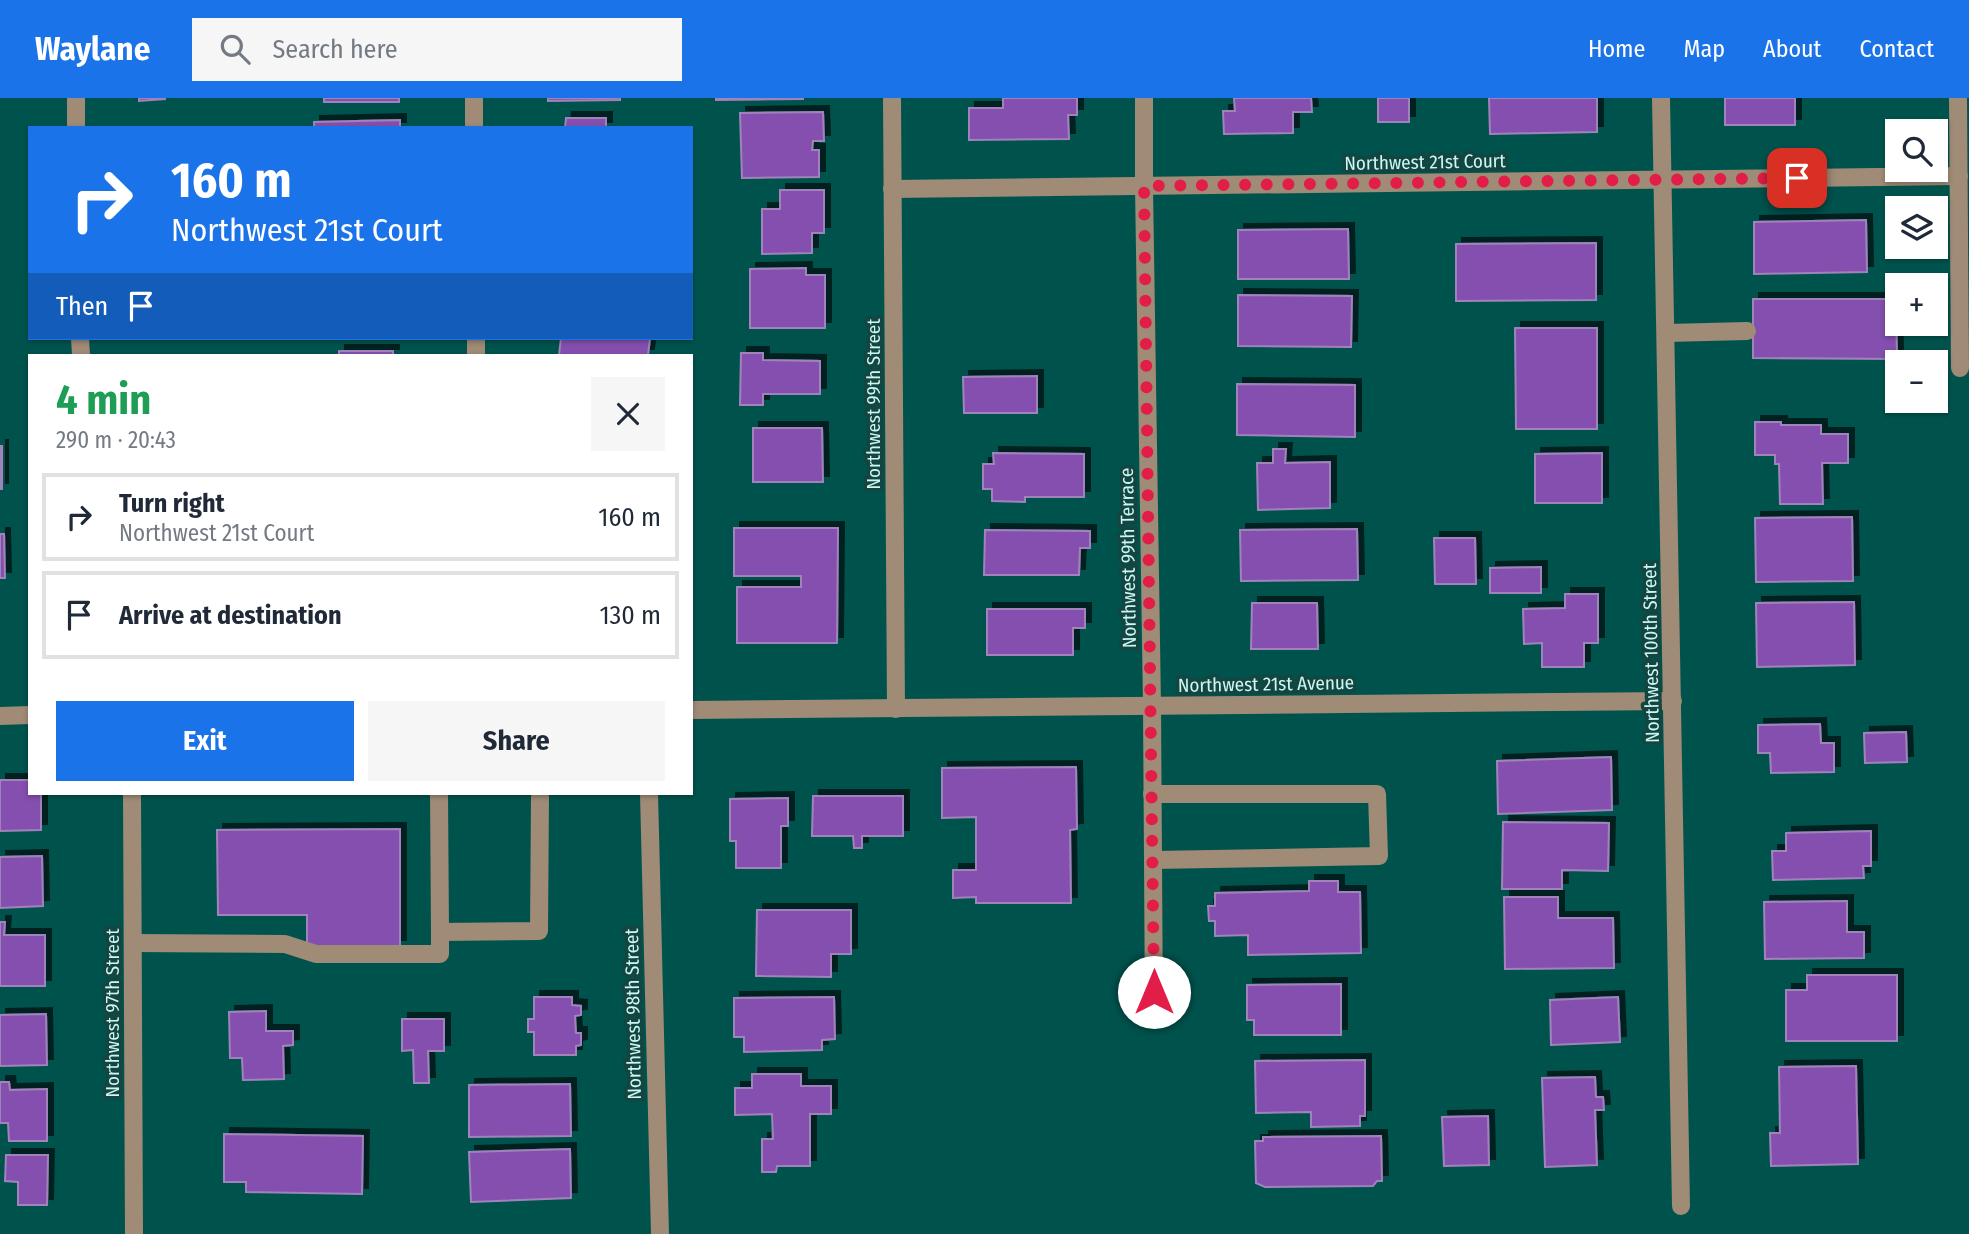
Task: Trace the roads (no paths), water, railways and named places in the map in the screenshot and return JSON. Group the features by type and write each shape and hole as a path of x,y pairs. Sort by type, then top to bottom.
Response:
{"street":[{"path":"76,98 76,126"},
{"path":"474,98 474,126"},
{"name":"Northwest 99th Street","path":"892,98 896,709"},
{"name":"Northwest 99th Terrace","path":"1144,98 1154,1018"},
{"name":"Northwest 100th Street","path":"1661,98 1681,1206"},
{"path":"1958,98 1960,368"},
{"name":"Northwest 21st Court","path":"892,189 1959,176"},
{"path":"1667,333 1747,331"},
{"name":"Northwest 21st Avenue","path":"693,710 1673,701"},
{"path":"0,716 28,715"},
{"path":"1152,794 1377,794 1379,856 1153,860"},
{"name":"Northwest 97th Street","path":"132,795 134,1234"},
{"path":"133,943 285,944 316,954 440,954 439,795"},
{"name":"Northwest 98th Street","path":"649,795 660,1234"},
{"path":"440,932 539,931 540,797"}]}
